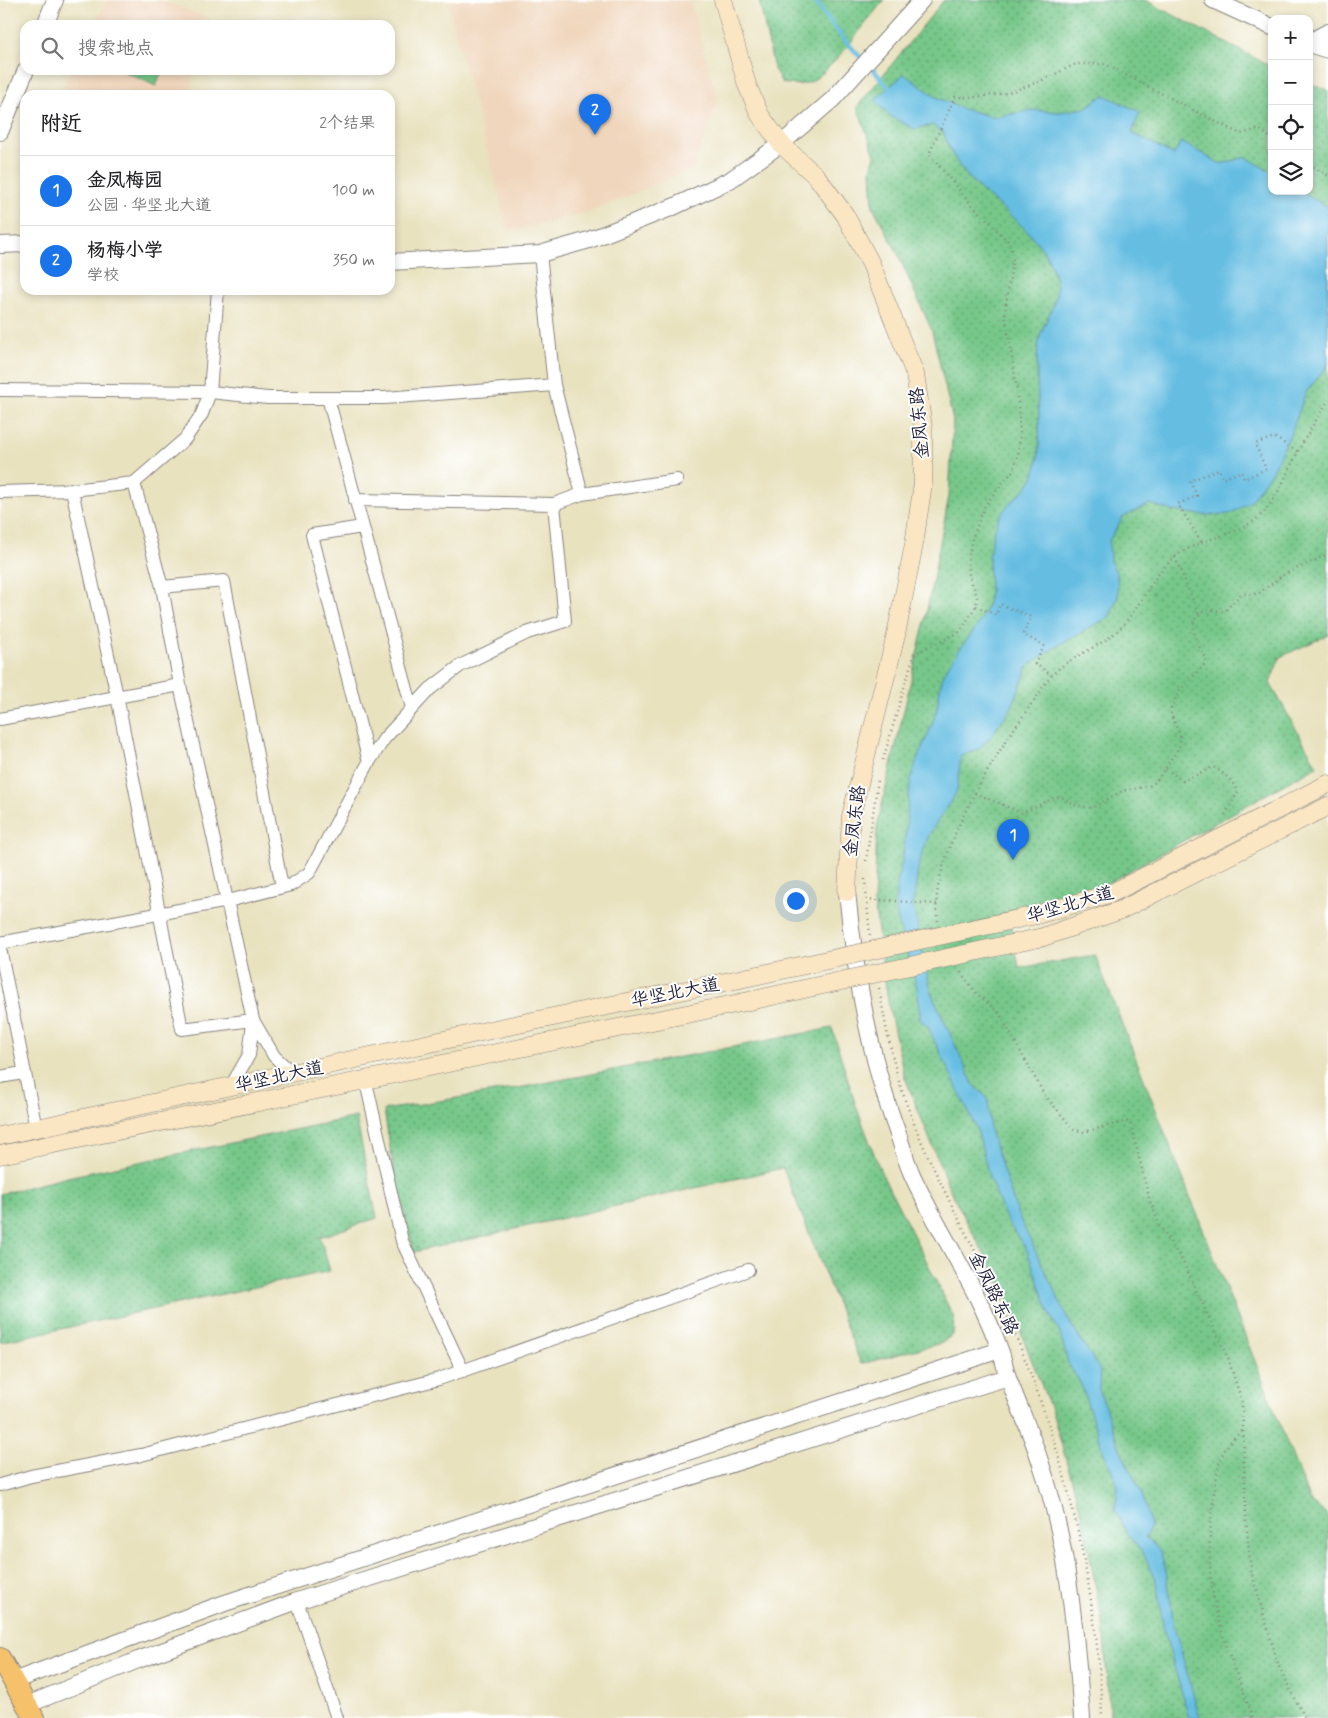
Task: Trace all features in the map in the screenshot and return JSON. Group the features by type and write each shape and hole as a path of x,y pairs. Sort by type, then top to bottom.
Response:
{"main road":[{"name":"金凤东路","path":"723,0 747,85 760,115 781,144 817,177 846,216 871,264 915,374 923,427 923,483 914,544 896,635 851,816 847,892"},
{"name":"华坚北大道","path":"0,1136 1036,915 1112,893 1328,784"},
{"name":"华坚北大道","path":"0,1156 740,1004 1043,937 1121,910 1328,806"},
{"path":"0,1658 31,1712"}],"street":[{"path":"47,20 55,0"},
{"path":"395,262 540,254 589,240 673,207 730,180 781,144 833,100 909,18 922,0"},
{"path":"1212,0 1268,25"},
{"path":"1313,41 1328,32"},
{"path":"1313,44 1328,50"},
{"path":"0,132 24,75"},
{"path":"0,245 20,244"},
{"path":"540,254 554,385 582,494"},
{"path":"0,492 72,490 134,483 185,439 202,414 210,392 218,295"},
{"path":"0,390 210,392 268,398 385,398 554,385"},
{"path":"328,398 412,708"},
{"path":"355,500 554,504 582,494 677,480"},
{"path":"134,483 162,587 180,685 253,1020 249,1055 231,1086"},
{"path":"72,490 117,696 182,1029 253,1020"},
{"path":"0,943 228,901 291,885 309,873 369,762 384,739 430,689 460,666 527,633 565,621 554,504"},
{"path":"362,527 312,535 369,762"},
{"path":"162,587 224,581 282,888"},
{"path":"0,719 180,685"},
{"name":"金凤路东路","path":"847,892 853,950 863,1007 872,1050 891,1117 913,1178 975,1296 1000,1350 1008,1377 1040,1461 1062,1544 1076,1637 1082,1718"},
{"path":"0,948 23,1073 36,1129"},
{"path":"253,1020 274,1056 293,1074"},
{"path":"0,1077 23,1073"},
{"path":"366,1082 402,1241 462,1371"},
{"path":"0,1485 31,1476 141,1455 439,1379 748,1270"},
{"path":"13,1681 225,1602 1000,1350"},
{"path":"31,1712 138,1660 297,1601 1008,1377"},
{"path":"297,1601 338,1718"}],"path":[{"path":"881,766 914,654 960,632 976,606 977,596 968,563 971,542 985,505 1012,472 1018,456 1020,433 1017,390 1005,313 1013,258 1010,243 971,204 929,154 955,97 976,98 1007,93 1036,83 1076,64 1105,64 1241,134 1259,129 1268,136"},
{"path":"1313,167 1328,175"},
{"path":"941,928 937,919 937,904 944,867 963,815 1019,722 1052,676 1071,659 1098,644 1123,626 1154,580 1175,557 1201,542 1233,531 1259,516 1275,496 1328,401"},
{"path":"1201,542 1178,504 1197,496 1190,481 1219,469 1223,479 1241,471 1244,479 1266,469 1255,444 1274,436 1298,452"},
{"path":"975,793 1022,813 1056,797 1065,798 1073,805 1092,808 1122,791 1149,786 1156,782 1166,769 1179,746 1181,738 1171,715 1171,707 1179,692 1205,664 1206,658 1198,645 1193,630 1194,623 1199,615 1212,609 1225,612 1241,594 1258,594 1283,575 1328,554"},
{"path":"1175,557 1199,615"},
{"path":"976,606 996,615 1000,604 1031,617 1023,634 1044,646 1035,664 1052,676"},
{"path":"1166,769 1183,781 1213,767 1220,771 1231,781 1238,792 1223,817 1224,820"},
{"path":"866,865 871,819 879,775"},
{"path":"865,874 870,942"},
{"path":"866,899 937,904"},
{"path":"959,967 966,982 974,992 999,1013 1044,1094 1074,1130 1084,1132 1126,1121 1131,1125 1149,1198 1159,1224 1183,1262 1228,1358 1242,1402 1246,1520 1251,1571 1279,1667 1305,1718"},
{"path":"878,986 903,1093 921,1139 1016,1338 1043,1406 1064,1473 1082,1546 1097,1627 1102,1718"},
{"path":"1243,1430 1224,1448 1219,1461 1210,1526 1210,1569 1214,1605 1253,1718"}],"shaded area":[{"path":"107,0 160,0 211,19 211,20 97,20"},
{"path":"447,0 685,0 690,2 718,102 694,168 590,212 509,231"},
{"path":"69,75 193,75 191,90 62,90"}],"green space":[{"path":"759,0 884,0 831,65 812,81 797,85 782,83 774,69"},
{"path":"944,0 1145,0 1268,65 1268,195 1313,195 1313,84 1328,90 1328,635 1280,657 1270,683 1317,766 1090,893 1011,921 1019,968 1095,955 1310,1501 1328,1515 1328,1718 1110,1718 1103,1626 1082,1515 1052,1412 1006,1295 950,1190 904,1075 889,1008 874,903 877,826 925,620 949,496 953,421 932,331 897,252 873,207 871,170 875,155 857,107"},
{"path":"132,75 160,75 156,86"},
{"path":"832,1028 856,1106 881,1172 954,1318 953,1334 942,1343 861,1364 783,1168 414,1252 395,1179 384,1110 518,1088"},
{"path":"356,1117 377,1218 320,1237 330,1271 0,1342 0,1194 72,1176"}],"water":[{"path":"904,74 936,97 963,109 994,117 1034,110 1059,112 1085,108 1104,95 1140,112 1132,133 1174,155 1181,142 1221,164 1246,157 1268,171 1268,195 1308,195 1328,207 1328,365 1306,392 1292,431 1272,471 1250,502 1230,514 1203,515 1172,511 1150,504 1123,517 1109,541 1110,561 1117,574 1118,596 1109,617 1052,649 1028,666 1012,707 991,736 979,749 961,756 957,791 929,835 919,863 913,905 931,992 973,1084 988,1099 990,1130 1018,1215 1070,1323 1100,1370 1099,1390 1120,1449 1142,1494 1151,1527 1145,1537 1160,1551 1167,1575 1174,1626 1200,1718 1189,1718 1164,1631 1156,1581 1144,1555 1128,1534 1115,1510 1118,1486 1101,1445 1081,1384 1068,1363 1060,1333 1049,1313 1027,1250 1007,1221 989,1177 978,1132 928,1027 920,1019 917,990 896,906 896,891 903,855 911,780 933,721 941,683 955,655 975,629 986,609 990,591 990,553 993,535 999,518 1007,506 1028,485 1035,472 1039,442 1037,357 1041,334 1056,297 1056,281 1048,259 1036,240 967,175 953,155 944,133 932,125 914,129 890,116 875,100"}],"waterway":[{"path":"814,0 843,38 863,60"},
{"path":"869,65 892,91"}],"place":[{"name":"杨梅小学","path":"595,135"},
{"name":"金凤梅园","path":"1013,860"}]}
